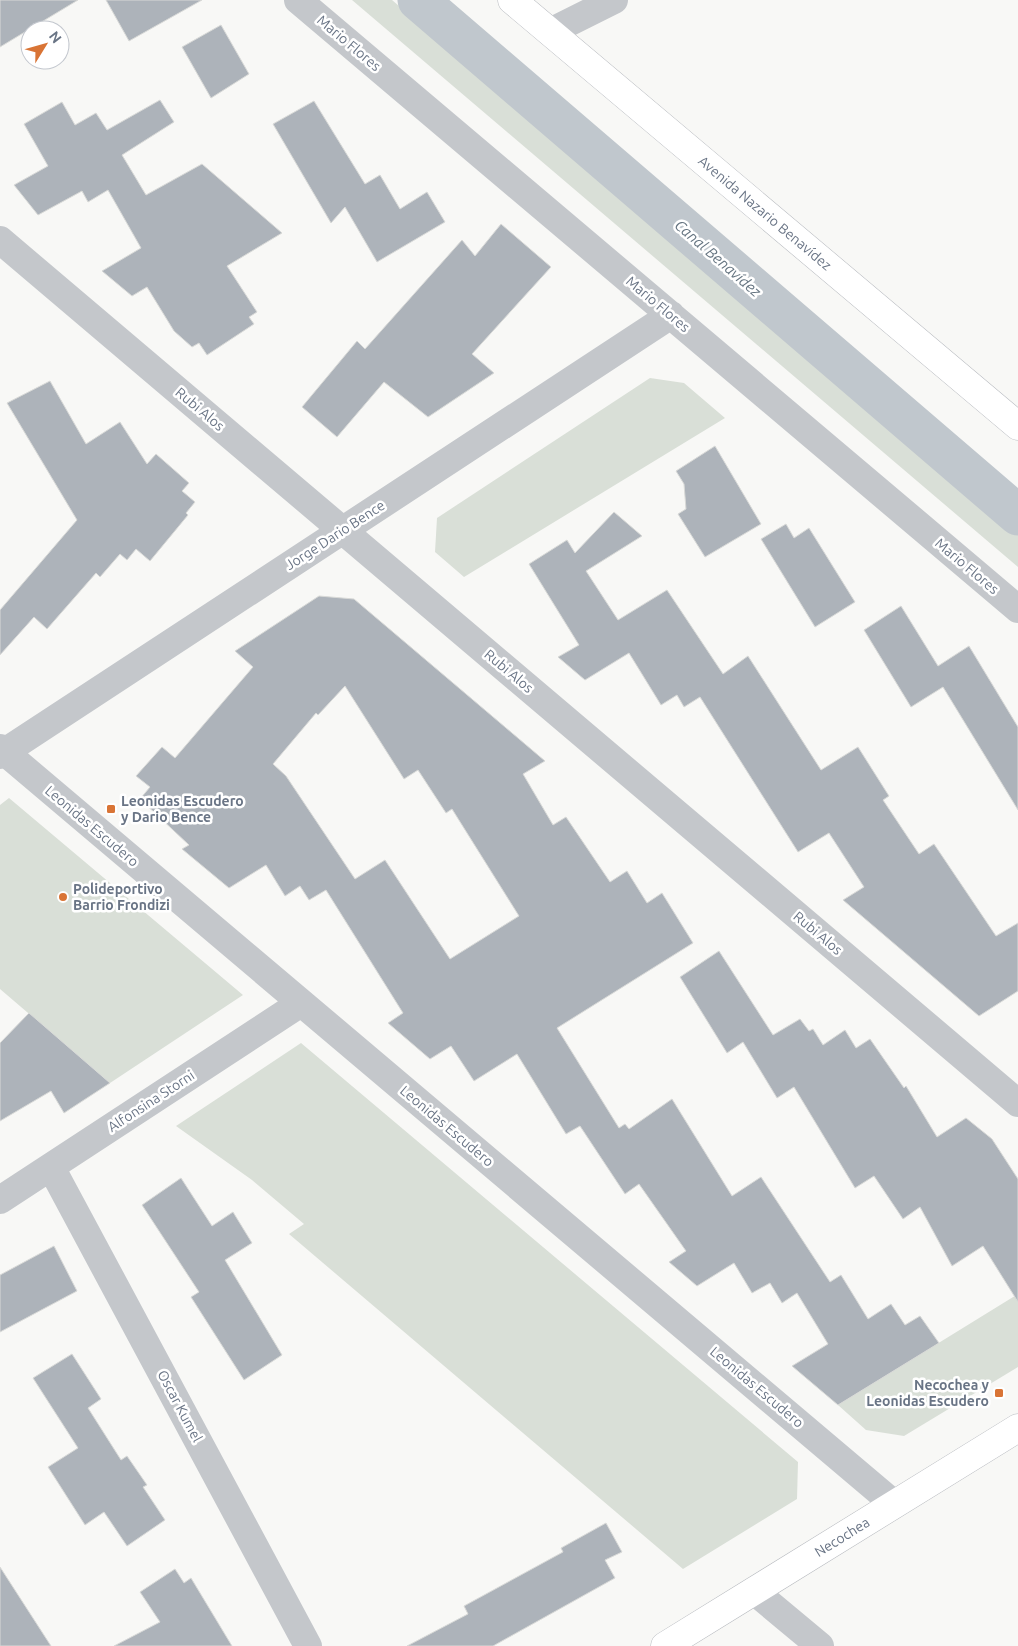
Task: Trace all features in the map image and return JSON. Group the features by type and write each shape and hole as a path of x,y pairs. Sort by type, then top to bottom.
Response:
{"main road":[{"name":"Avenida Nazario Benavídez","path":"512,0 1018,426"},
{"name":"Necochea","path":"665,1646 1018,1428"}],"street":[{"name":"Mario Flores","path":"298,0 1018,609"},
{"path":"550,32 614,0"},
{"name":"Rubi Alos","path":"0,240 1018,1103"},
{"name":"Jorge Dario Bence","path":"2,751 671,315"},
{"name":"Leonidas Escudero","path":"2,751 894,1504"},
{"name":"Alfonsina Storni","path":"0,1200 301,1003"},
{"name":"Oscar Kumel","path":"51,1167 308,1646"},
{"path":"754,1591 820,1646"}],"shaded area":[{"path":"352,0 392,0 1018,534 1018,567"},
{"path":"650,378 684,383 725,418 464,577 435,552 437,518"},
{"name":"Polideportivo Barrio Frondizi","path":"9,798 243,995 110,1083 0,989 0,805"},
{"path":"301,1043 798,1462 797,1499 683,1569 289,1234 304,1224 252,1180 176,1126"},
{"path":"1018,1294 1018,1367 904,1436 866,1430 838,1405"}],"building":[{"path":"0,0 78,0 45,20 20,20 20,35 0,47"},
{"path":"106,0 202,0 129,41"},
{"path":"221,25 249,74 211,98 182,47"},
{"path":"160,100 174,122 122,155 146,195 202,164 282,233 227,266 257,312 249,317 254,324 207,355 199,343 192,347 174,331 147,287 132,296 102,271 141,248 108,190 88,202 82,191 38,215 14,185 48,166 24,124 62,102 75,125 96,113 107,130"},
{"path":"314,101 365,184 380,175 400,209 427,192 445,222 377,262 345,207 331,223 273,124"},
{"path":"501,224 551,267 472,354 494,373 428,417 384,382 337,437 302,407 357,341 365,349 462,240 475,256"},
{"path":"50,381 86,444 120,422 147,464 156,454 189,483 182,491 195,502 186,513 188,515 150,561 136,549 127,560 120,554 100,577 96,573 47,629 34,617 0,655 0,610 77,520 7,403"},
{"path":"715,446 761,524 705,557 678,514 686,509 684,484 676,471"},
{"path":"614,512 642,536 586,571 618,620 667,590 723,674 748,656 821,770 858,747 889,796 883,800 919,854 934,844 996,936 1018,923 1018,991 979,1016 843,900 864,887 829,833 798,852 700,697 684,707 677,695 661,705 629,653 585,680 558,657 579,645 529,564 567,540 575,553"},
{"path":"786,524 794,538 809,528 855,602 815,627 761,539"},
{"path":"319,596 354,599 545,761 523,774 553,825 566,817 610,882 627,871 647,903 662,893 693,943 557,1028 619,1128 625,1124 629,1129 672,1099 732,1196 761,1177 830,1282 841,1275 868,1319 891,1304 905,1325 920,1316 939,1343 838,1405 792,1366 828,1344 797,1293 782,1303 770,1283 752,1293 734,1263 697,1286 669,1262 686,1251 639,1184 625,1194 580,1126 566,1134 517,1054 474,1081 451,1046 430,1059 388,1023 403,1013 326,890 309,900 300,886 285,896 266,865 229,888 182,849 189,845 140,799 150,787 136,776 162,747 175,758 253,667 235,651","holes":["345,686 404,779 418,770 446,813 452,809 519,916 450,959 385,860 355,879 286,776 273,764 316,713 318,715"]},
{"path":"901,606 938,666 969,646 1018,727 1018,810 943,687 911,707 864,630"},
{"path":"719,951 773,1035 800,1019 809,1031 813,1029 823,1045 845,1030 856,1048 870,1039 904,1088 906,1086 937,1137 966,1118 992,1139 1018,1179 1018,1302 983,1246 952,1266 920,1207 903,1219 874,1176 855,1188 794,1087 777,1098 743,1042 727,1053 680,977"},
{"path":"29,1013 110,1083 64,1113 51,1091 0,1121 0,1043"},
{"path":"181,1178 212,1226 233,1212 252,1243 225,1260 282,1355 244,1380 191,1297 199,1292 142,1205"},
{"path":"54,1246 77,1291 0,1332 0,1275"},
{"path":"72,1354 101,1399 88,1408 121,1460 127,1456 147,1485 143,1487 165,1520 127,1546 104,1512 85,1525 48,1467 78,1448 33,1378"},
{"path":"606,1523 622,1552 605,1560 615,1578 493,1646 407,1646 468,1614 464,1606 563,1552 561,1548"},
{"path":"0,1567 51,1646 0,1646"},
{"path":"175,1569 184,1583 191,1578 232,1646 114,1646 160,1622 140,1592"}],"waterway":[{"name":"Canal Benavídez","path":"418,0 1018,515"}],"place":[{"name":"Leonidas Escudero y Dario Bence","path":"111,809"},
{"name":"Polideportivo Barrio Frondizi","path":"63,897"},
{"name":"Necochea y Leonidas Escudero","path":"999,1393"}]}
